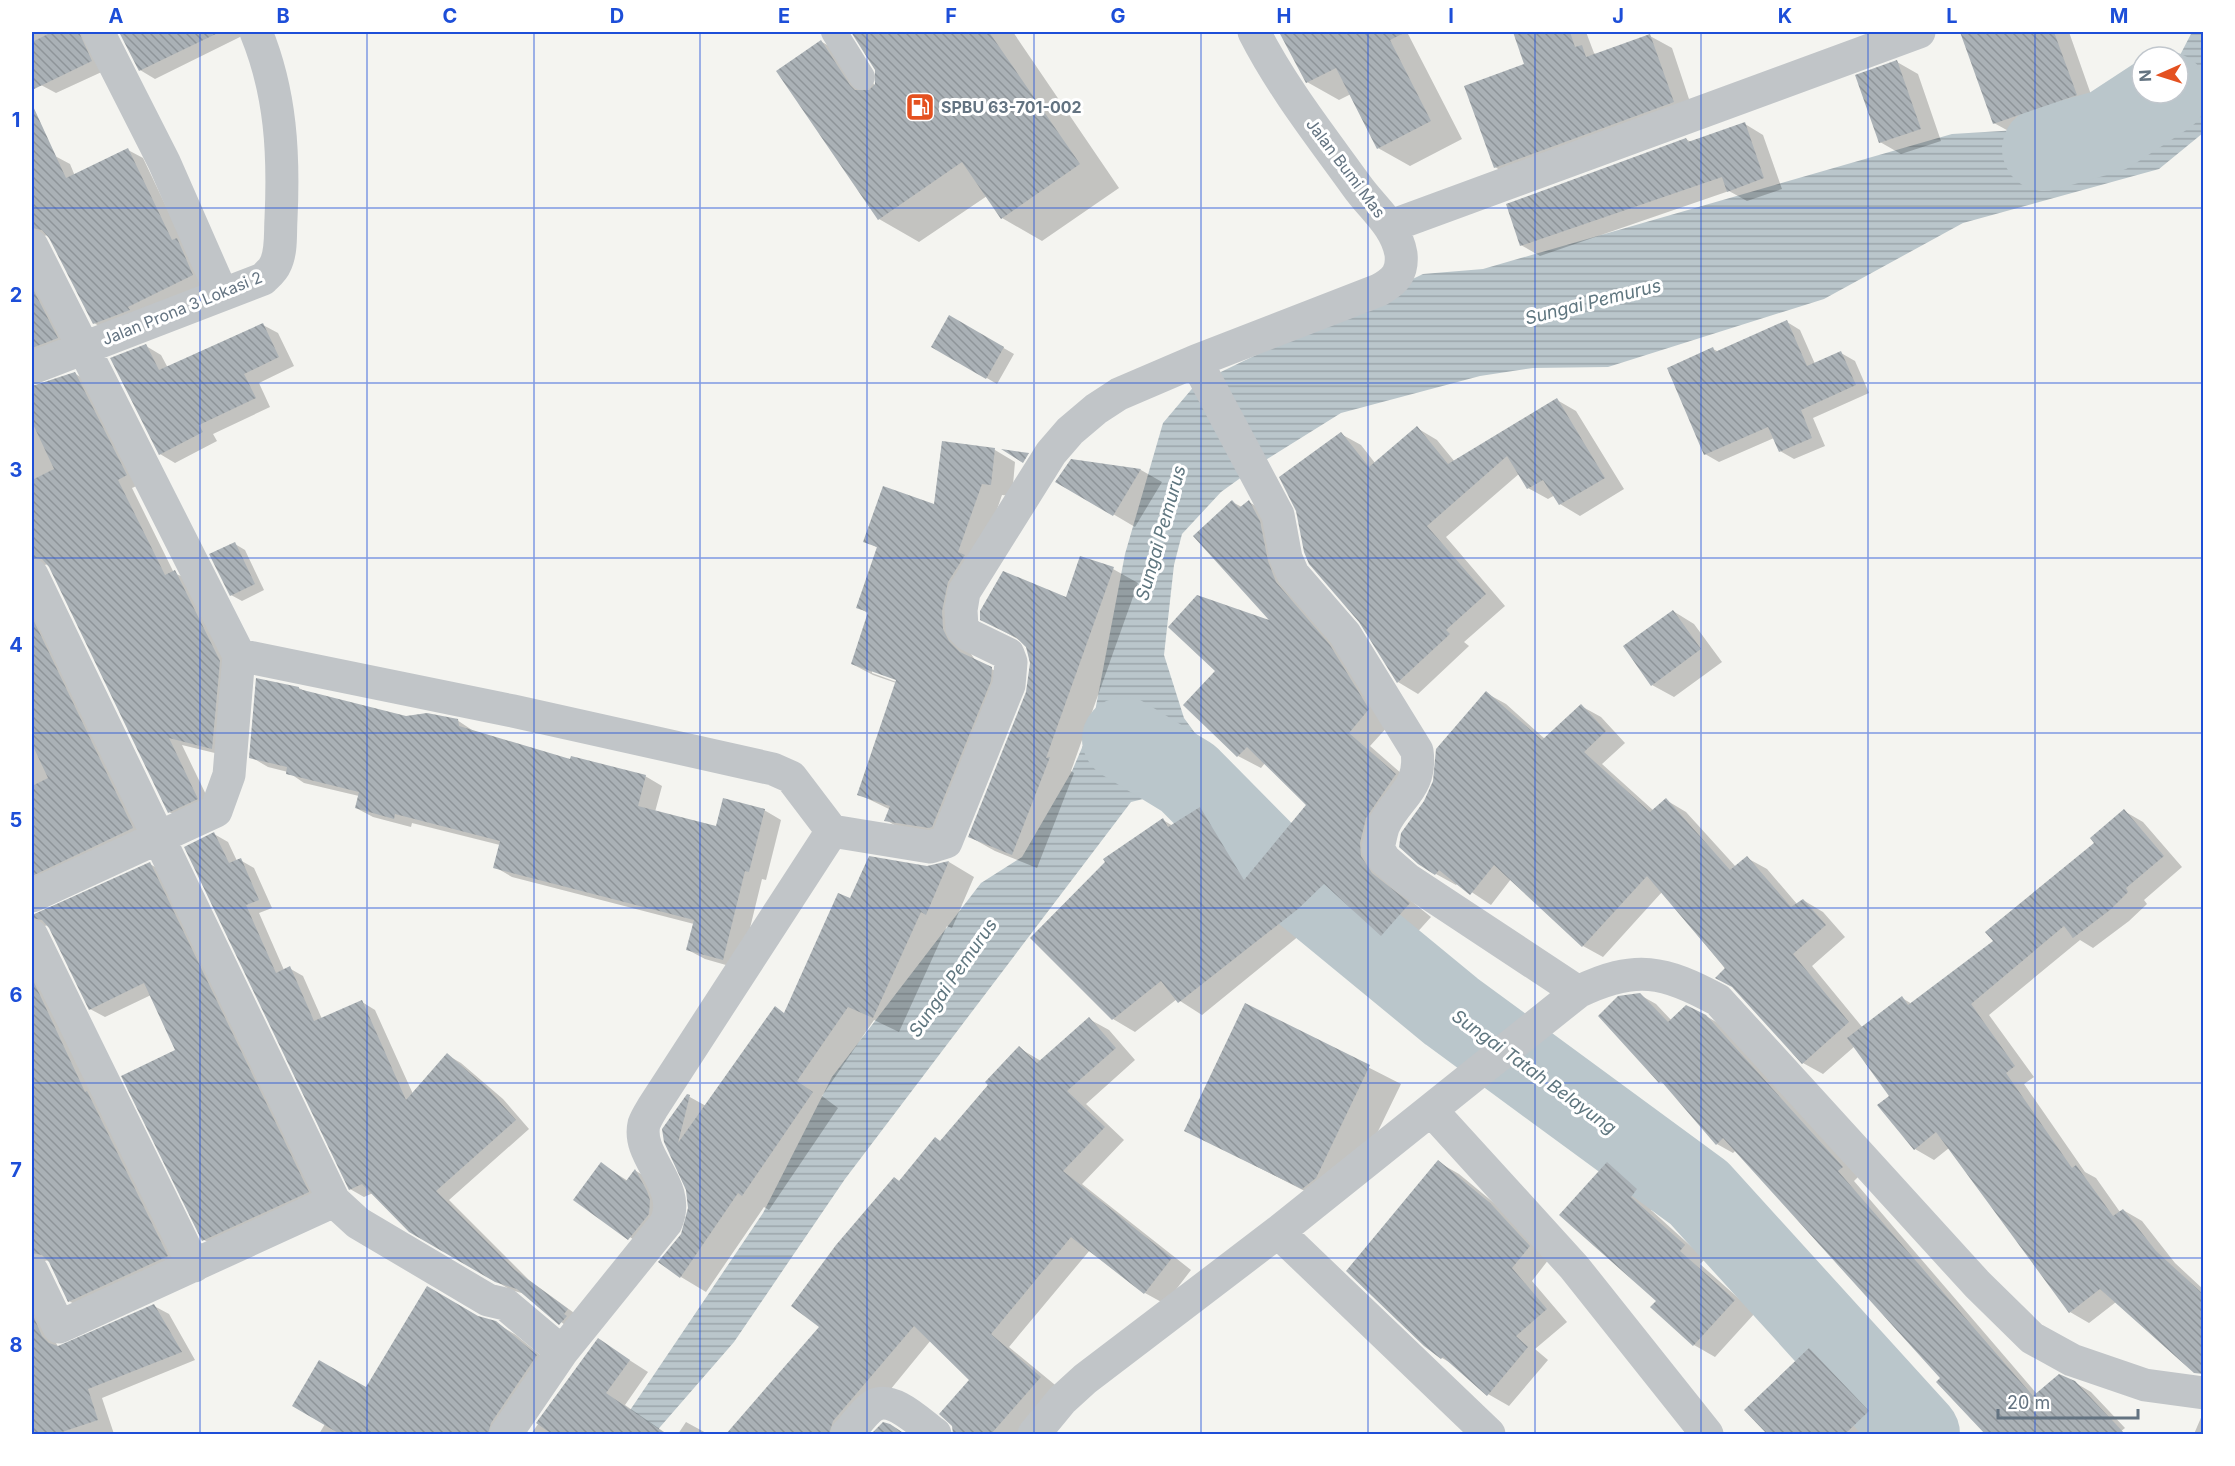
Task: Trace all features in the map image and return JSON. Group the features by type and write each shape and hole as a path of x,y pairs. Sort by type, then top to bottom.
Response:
{"street":[{"path":"98,32 164,162 222,294"},
{"name":"Jalan Prona 3 Lokasi 2","path":"32,368 263,279 275,266 280,247 283,187 281,119 267,60 256,32"},
{"name":"Jalan Bumi Mas","path":"832,831 930,847 946,842 1009,685 1011,662 1008,654 969,635 962,628 961,610 964,592 1032,480 1070,430 1119,394 1199,368 1393,282 1401,271 1401,253 1390,226 1364,197 1275,73 1254,32"},
{"path":"1390,226 1919,32"},
{"path":"32,246 239,655 229,775 216,811 32,896"},
{"path":"1199,368 1278,515 1286,558 1293,574 1346,634 1417,751 1419,766 1416,779 1383,826 1378,848 1384,859 1407,879 1571,999"},
{"path":"32,575 333,1201 358,1222 488,1300 505,1304 562,1352"},
{"path":"239,655 513,711 773,769 791,777 832,831 659,1097 644,1124 644,1140 671,1201 666,1223 562,1352 506,1434"},
{"path":"32,936 194,1266"},
{"path":"1034,1434 1062,1400 1085,1379 1278,1232 1571,999 1606,979 1634,975 1665,975 1718,1000 1977,1284 2032,1338 2072,1360 2145,1384 2204,1393"},
{"path":"1431,1110 1574,1267 1707,1434"},
{"path":"32,1271 59,1327 333,1201"},
{"path":"1278,1232 1489,1434"},
{"path":"847,1434 870,1409 880,1403 896,1407 935,1434"}],"lane":[{"path":"834,32 862,77"}],"water":[{"path":"2192,32 2203,32 2203,133 2159,169 1963,223 1824,299 1608,367 1533,368 1480,376 1341,413 1264,461 1221,492 1182,534 1174,565 1164,655 1184,718 1228,778 1131,802 845,1179 734,1342 654,1434 614,1434 763,1213 832,1077 981,883 1022,857 1072,771 1093,722 1125,554 1163,423 1196,384 1423,274 1483,269 1952,134 2101,125 2148,105 2190,105 2190,45 2185,45"}],"building":[{"path":"52,32 79,32 92,61 32,90 32,42"},
{"path":"119,32 220,32 139,71"},
{"name":"SPBU 63-701-002","path":"851,32 989,32 1080,164 1001,219 962,162 878,220 776,71 821,40 850,85 855,90 869,90 875,84 875,70"},
{"path":"1279,32 1406,32 1390,40 1431,121 1377,149 1336,68 1306,83"},
{"path":"1513,32 1570,32 1575,47 1582,45 1586,57 1650,34 1674,102 1494,168 1464,86 1524,64"},
{"path":"1960,32 2054,32 2077,95 1993,124"},
{"path":"1897,60 1921,129 1879,143 1855,75"},
{"path":"32,104 66,178 128,148 172,240 177,238 193,275 128,307 130,310 93,324 49,238 42,230 32,228"},
{"path":"1745,122 1764,178 1727,192 1722,177 1520,246 1506,204 1686,138 1688,142"},
{"path":"32,287 58,338 32,348"},
{"path":"949,315 1004,347 986,379 931,347"},
{"path":"1787,320 1807,366 1841,351 1856,385 1801,410 1812,438 1779,452 1768,427 1704,455 1667,368 1713,347 1715,352"},
{"path":"263,323 279,357 244,374 256,398 199,425 203,432 159,455 110,358 146,344 159,370"},
{"path":"75,372 127,475 118,480 165,575 175,570 220,661 212,749 169,738 198,799 168,813 49,567 42,559 32,557 32,480 54,469 32,422 32,386"},
{"path":"1557,398 1605,478 1559,505 1543,480 1527,489 1507,456 1427,526 1486,594 1446,630 1450,634 1397,683 1359,622 1309,564 1304,552 1296,511 1279,477 1341,432 1369,467 1417,426 1448,464"},
{"path":"942,441 995,448 991,485 982,484 958,552 965,555 948,582 942,611 943,629 949,641 960,652 992,667 991,681 932,827 929,828 884,821 890,806 857,795 896,680 851,664 868,612 856,608 877,547 863,542 883,486 934,504"},
{"path":"1001,449 1029,453 1023,463"},
{"path":"1071,459 1141,469 1113,516 1055,482"},
{"path":"1232,500 1239,508 1249,500 1260,521 1268,561 1276,582 1330,645 1369,709 1349,733 1396,774 1366,818 1360,843 1361,856 1372,873 1410,903 1381,936 1324,884 1298,909 1178,1003 1161,981 1112,1020 1030,938 1105,862 1103,859 1163,818 1168,827 1200,807 1244,880 1306,805 1247,747 1237,757 1183,705 1215,671 1168,627 1197,595 1269,620 1193,536"},
{"path":"235,542 255,584 230,596 209,554"},
{"path":"1080,556 1114,567 1046,758 1050,757 1012,855 968,837 1026,692 1030,663 1026,647 1017,638 980,620 980,611 1003,571 1066,597"},
{"path":"1673,610 1701,649 1651,686 1623,646"},
{"path":"32,617 133,828 32,876 32,786 48,778 32,744"},
{"path":"256,678 299,687 299,689 406,716 427,713 458,719 459,726 570,759 571,756 646,775 638,806 716,826 723,798 765,809 749,872 745,871 723,960 686,950 694,920 493,868 500,841 395,814 394,819 355,808 359,792 286,774 287,767 249,758"},
{"path":"1486,691 1542,740 1581,704 1606,731 1584,752 1650,812 1666,798 1730,870 1747,856 1791,907 1803,899 1826,925 1793,954 1849,1022 1802,1064 1732,987 1715,978 1725,968 1647,876 1582,947 1494,865 1470,895 1439,870 1435,875 1418,864 1399,847 1401,833 1424,801 1433,781 1436,749"},
{"path":"2124,809 2164,856 2126,888 2128,892 2110,910 2073,938 2064,926 1971,1004 2015,1066 2006,1073 2072,1168 2076,1165 2113,1216 2123,1209 2156,1251 2204,1295 2204,1374 2194,1373 2100,1289 2069,1313 1936,1132 1914,1150 1877,1105 1889,1096 1847,1038 1902,996 1908,1005 1993,941 1985,932 2094,843 2090,838"},
{"path":"214,832 229,863 241,858 259,900 246,905 276,973 290,966 314,1021 362,1000 406,1100 447,1053 489,1090 516,1120 436,1191 515,1270 568,1309 564,1314 567,1316 559,1325 517,1289 495,1282 409,1232 362,1184 349,1190 184,847"},
{"path":"869,856 927,866 949,861 926,915 921,912 873,1018 848,1007 797,1081 813,1092 742,1196 738,1193 680,1278 658,1262 681,1234 688,1208 686,1190 664,1142 662,1129 687,1094 690,1095 678,1143 775,1006 784,1013 838,893 850,898"},
{"path":"150,862 309,1192 202,1241 121,1076 175,1050 144,983 89,1010 49,928 42,920 32,918 32,915"},
{"path":"32,978 85,1092 87,1091 168,1256 68,1302 49,1262 42,1255 32,1253"},
{"path":"1640,993 1668,1022 1686,1005 1706,1015 1843,1167 1838,1171 2033,1396 2059,1374 2075,1381 2125,1434 1985,1434 1936,1382 1940,1378 1723,1138 1716,1145 1661,1081 1659,1083 1598,1016 1618,996"},
{"path":"1245,1003 1370,1065 1316,1178 1302,1189 1184,1131"},
{"path":"1089,1017 1116,1048 1067,1091 1105,1127 1063,1171 1172,1258 1144,1294 1071,1237 991,1334 1041,1377 991,1434 953,1434 952,1426 939,1414 969,1380 914,1326 833,1421 829,1434 726,1434 819,1327 791,1306 836,1245 894,1177 899,1181 935,1137 940,1141 988,1085 985,1082 1019,1046 1037,1063"},
{"path":"1438,1160 1490,1203 1530,1246 1512,1268 1547,1309 1516,1336 1528,1347 1487,1396 1443,1357 1441,1359 1424,1346 1346,1271"},
{"path":"601,1162 626,1181 635,1169 647,1191 650,1200 649,1214 628,1240 573,1200"},
{"path":"1607,1162 1637,1189 1631,1197 1685,1245 1680,1251 1735,1300 1693,1346 1650,1307 1656,1301 1559,1215"},
{"path":"427,1286 478,1316 496,1321 537,1355 491,1423 488,1434 340,1434 292,1406 319,1360 366,1387"},
{"path":"154,1304 182,1352 88,1389 98,1420 56,1434 32,1434 32,1313 42,1336 49,1343 58,1346"},
{"path":"598,1338 630,1360 606,1393 666,1434 552,1434 536,1423"},
{"path":"1809,1348 1869,1411 1845,1434 1767,1434 1744,1410"},
{"path":"883,1422 890,1424 905,1434 871,1434"}],"waterway":[{"name":"Sungai Pemurus","path":"2044,149 2108,131 2148,105"},
{"name":"Sungai Tatah Belayung","path":"1124,739 1188,778 1276,867 1451,1011 1699,1193 1918,1434"}],"place":[{"name":"SPBU 63-701-002","path":"920,107"}]}
